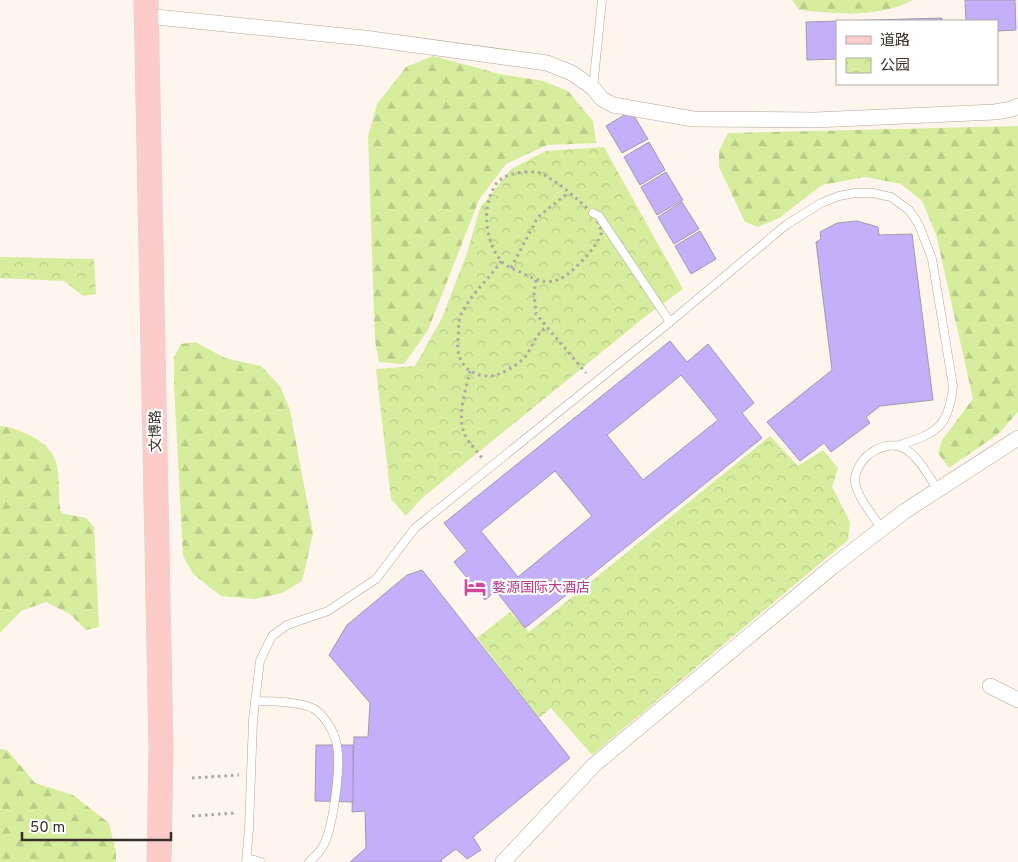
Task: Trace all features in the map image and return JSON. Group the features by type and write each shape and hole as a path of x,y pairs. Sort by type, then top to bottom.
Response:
{"main road":[{"name":"文博路","path":"146,8 161,748 159,862"}],"street":[{"path":"146,8 547,63 572,72 593,88 602,99 613,105 693,120 815,120 995,112 1018,106"},
{"path":"504,862 594,765 832,567 905,511 1018,438"},
{"path":"990,686 1018,700"}],"lane":[{"path":"593,88 602,0"},
{"path":"261,862 246,860 255,701 260,661 272,636 287,626 328,612 376,579 415,528 670,322 786,225 821,203 839,196 855,193 873,193 891,197 909,210 919,225 932,259 954,386 952,402 939,428 929,434 899,445 885,446 863,459 855,481 858,493 882,529"},
{"path":"593,213 599,216 670,322"},
{"path":"899,445 910,452 938,490"},
{"path":"255,701 282,702 315,709 326,722 337,745 336,792 331,830 322,848 309,862"}],"path":[{"path":"538,172 569,192 593,213 602,231 585,258 566,276 548,282 536,280 501,261 492,246 487,228 486,208 494,187 500,180 514,174 538,172"},
{"path":"511,268 538,217 569,192"},
{"path":"501,261 468,302 460,318 457,347 461,363 470,371 484,376 497,376 513,366 529,352 539,332 547,327"},
{"path":"536,280 534,293 536,314 594,384"},
{"path":"470,371 462,409 462,426 465,435 489,468"},
{"path":"192,778 252,774"},
{"path":"192,816 250,812"}],"green space":[{"path":"792,0 913,0 886,10 828,13 799,10"},
{"path":"433,56 500,74 543,81 568,91 593,121 596,143 547,145 506,164 479,200 428,330 404,364 379,362 375,341 368,136 377,104 406,67"},
{"path":"1018,126 1018,412 998,434 949,468 938,453 942,440 973,399 936,234 922,201 901,184 865,177 822,185 779,218 758,227 745,222 719,167 719,151 728,133"},
{"path":"604,147 683,289 646,316 422,498 406,516 391,499 376,369 415,366 442,318 467,253 480,208 511,169 546,151"},
{"path":"0,257 94,259 96,294 83,296 64,281 0,278"},
{"path":"195,342 225,358 261,366 280,386 290,410 313,533 302,581 282,593 255,599 221,596 193,574 183,556 174,357 181,344"},
{"path":"0,426 21,431 44,444 56,461 61,513 86,518 94,527 99,627 86,630 70,614 46,602 21,611 0,633"},
{"path":"770,436 798,466 823,450 838,468 832,487 850,522 848,540 592,755 551,708 539,718 477,638 510,612 529,632"},
{"path":"0,749 7,750 35,783 73,795 109,823 116,852 116,862 0,862"}],"building":[{"path":"965,0 1015,0 1016,30 998,31 998,20 966,20"},
{"path":"942,18 942,20 874,20"},
{"path":"836,21 836,59 807,60 806,22"},
{"path":"631,111 648,139 622,153 606,126"},
{"path":"649,142 665,170 640,185 624,157"},
{"path":"666,172 683,200 657,215 641,187"},
{"path":"682,202 699,229 674,244 658,217"},
{"path":"857,221 878,227 879,235 912,234 933,400 880,406 866,417 870,423 831,452 824,443 800,461 767,422 832,370 816,242 821,239 820,232 837,223"},
{"path":"700,231 716,259 691,274 675,246"},
{"path":"670,341 687,362 708,344 754,403 742,413 762,438 525,628 496,591 485,600 454,562 467,551 444,523","holes":["681,375 718,420 643,480 607,435","555,471 592,516 518,577 481,531"]},
{"path":"422,570 570,758 473,837 481,850 467,859 456,849 441,860 442,862 350,862 366,848 365,811 352,812 354,737 368,737 370,703 329,655 347,625 407,575"},
{"path":"316,745 353,745 353,802 315,801"}],"place":[{"name":"婺源国际大酒店","path":"475,587"}]}
